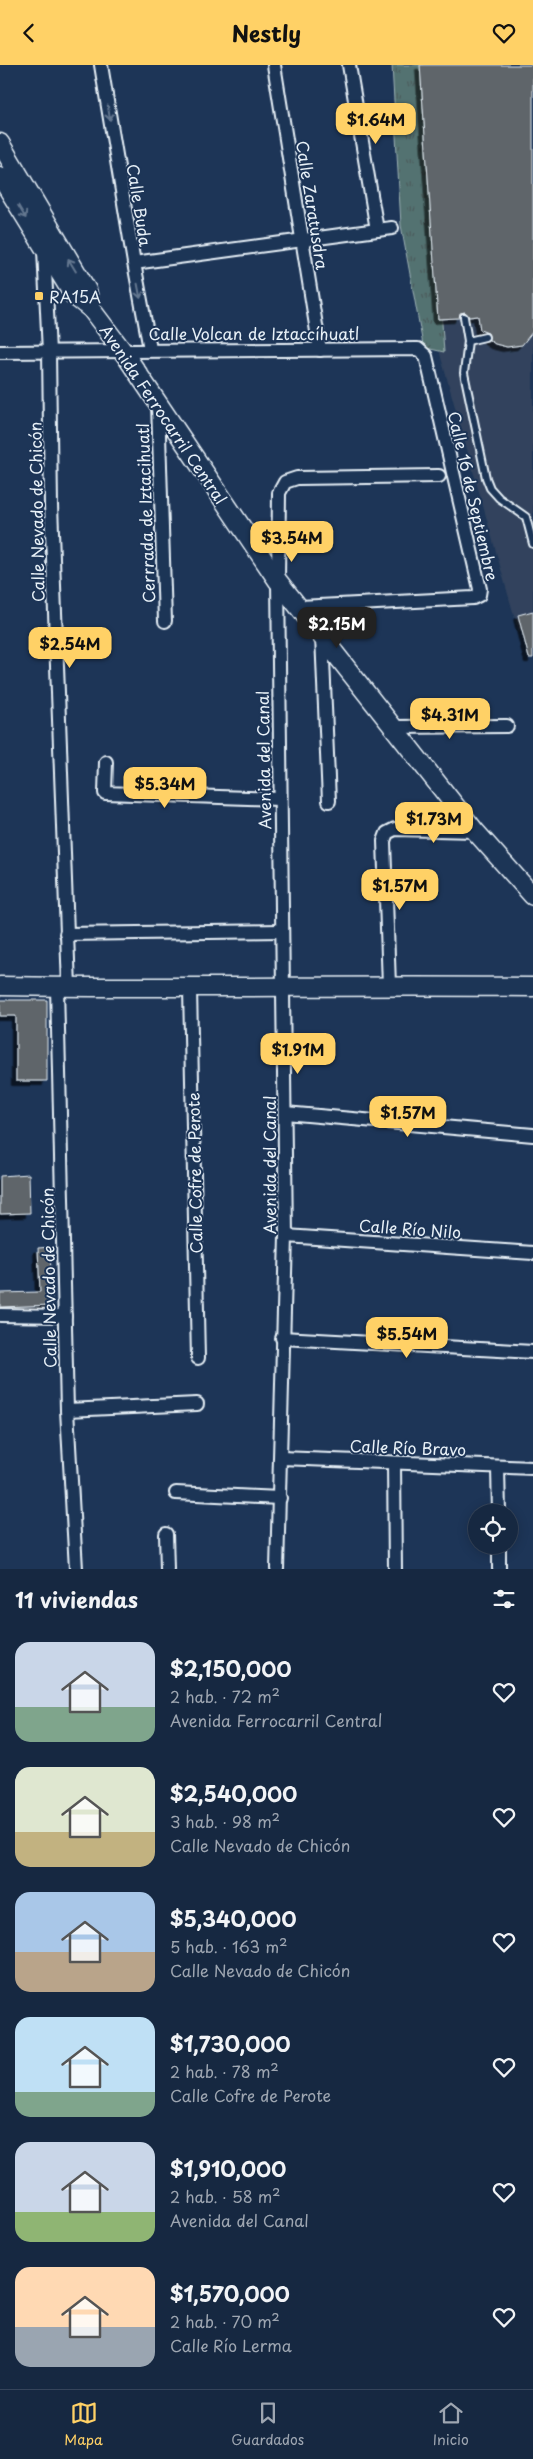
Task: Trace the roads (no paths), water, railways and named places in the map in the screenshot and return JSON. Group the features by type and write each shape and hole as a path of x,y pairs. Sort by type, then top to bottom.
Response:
{"street":[{"name":"Calle Buda","path":"101,65 150,349"},
{"name":"Calle Zaratusdra","path":"274,65 320,350"},
{"path":"349,65 377,230"},
{"name":"Avenida Ferrocarril Central","path":"0,143 5,170 44,249 74,296 91,309 122,350 278,581 475,831 533,896"},
{"name":"Avenida Ferrocarril Central","path":"5,170 43,216 86,290 91,309"},
{"name":"Calle Nevado de Chicón","path":"43,216 49,352 51,505 66,934 63,987 65,1316 67,1410 76,1569"},
{"path":"134,263 392,228"},
{"name":"Calle Volcan de Iztaccíhuatl","path":"0,351 418,349"},
{"name":"Calle 16 de Septiembre","path":"300,607 473,598 479,595 480,589 426,355 418,349"},
{"name":"Cerrrada de Iztacihuatl","path":"158,404 165,621"},
{"name":"Avenida del Canal","path":"277,1569 286,1236 281,931 279,493 285,482 298,477 439,476"},
{"path":"322,636 328,801"},
{"path":"392,727 506,726"},
{"path":"106,762 104,793 280,799"},
{"path":"389,986 384,841 387,833 395,829 475,831"},
{"path":"66,934 281,931"},
{"path":"0,986 190,989 389,986 533,987"},
{"name":"Calle Cofre de Perote","path":"190,989 198,1357"},
{"path":"285,1113 533,1135"},
{"name":"Calle Río Nilo","path":"286,1236 533,1253"},
{"path":"0,1315 65,1316"},
{"path":"282,1338 533,1352"},
{"path":"67,1410 196,1404"},
{"name":"Calle Río Bravo","path":"281,1458 533,1468"},
{"path":"394,1463 395,1569"},
{"path":"498,1467 499,1504"},
{"path":"176,1493 280,1497"},
{"path":"166,1534 167,1569"},
{"path":"499,1554 499,1569"}],"lane":[{"path":"464,317 468,341 464,373 486,478 490,488 499,498 526,517 533,544"},
{"path":"468,341 485,337"}],"place":[{"name":"RA15A","path":"39,296"}]}
